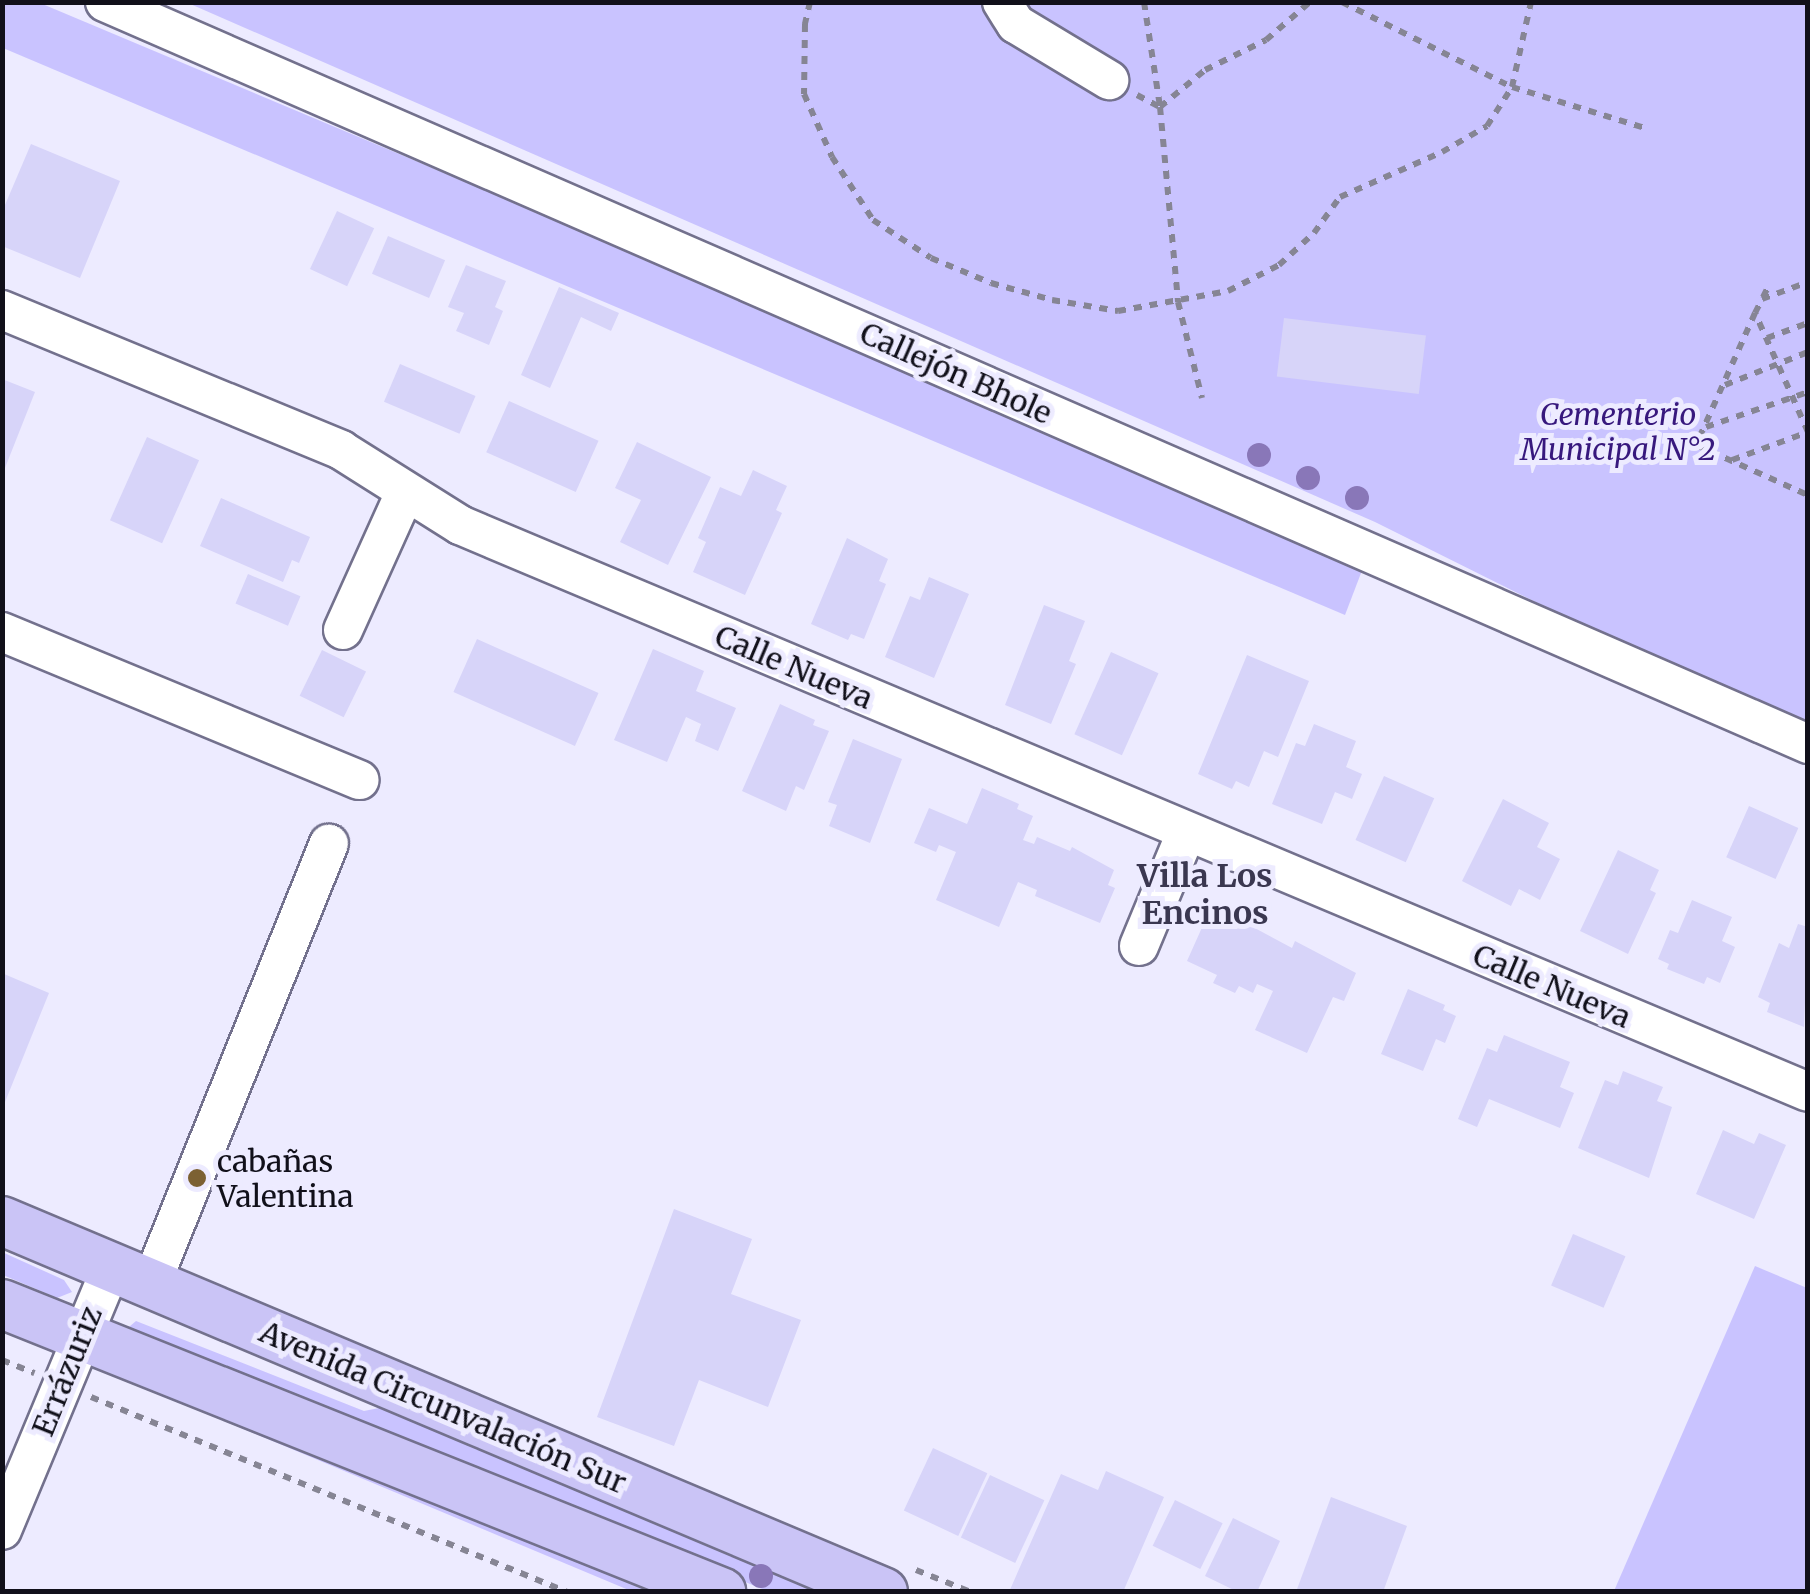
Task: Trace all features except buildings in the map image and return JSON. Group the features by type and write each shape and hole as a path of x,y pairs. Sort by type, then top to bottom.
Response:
{"main road":[{"name":"Avenida Circunvalación Sur","path":"2,1222 868,1589"},
{"name":"Avenida Circunvalación Sur","path":"2,1304 721,1592"}],"street":[{"name":"Callejón Bhole","path":"106,2 1808,744"},
{"path":"1002,2 1016,24 1110,80"},
{"name":"Calle Nueva","path":"2,310 341,450 460,525 1808,1092"},
{"path":"343,630 405,492"},
{"path":"2,632 360,780"},
{"path":"1138,946 1186,833"},
{"name":"Errázuriz","path":"2,1530 80,1337 130,1276 328,844"}],"path":[{"path":"810,2 805,24 804,94 832,157 874,220 931,258 1052,300 1118,312 1228,290 1279,266 1314,233 1340,198 1442,152 1488,126 1512,87 1531,2"},
{"path":"1144,2 1160,107 1178,302 1202,398"},
{"path":"1160,107 1204,70 1266,40 1310,2"},
{"path":"1342,2 1512,87 1648,129"},
{"path":"1110,80 1160,107"},
{"path":"1762,298 1808,282"},
{"path":"1769,285 1696,445 1808,495"},
{"path":"1732,460 1808,432 1755,313"},
{"path":"1766,338 1808,322"},
{"path":"1723,385 1808,352"},
{"path":"1705,428 1808,392"},
{"path":"2,1360 567,1592"}],"green space":[{"path":"2,3 40,3 1366,560 1345,615 3,48"},
{"name":"Cementerio Municipal N°2","path":"188,3 1807,3 1807,737 1375,522"},
{"path":"2,1252 64,1280 72,1292 57,1298 3,1275"},
{"path":"1755,1266 1807,1288 1807,1591 1614,1591"},
{"path":"136,1321 364,1411 384,1407 825,1591 767,1591 129,1327"},
{"path":"124,1379 669,1591 631,1591"}],"place":[{"name":"cabañas Valentina","path":"197,1178"}],"district":[{"name":"Villa Los Encinos","path":"1205,896"}]}
